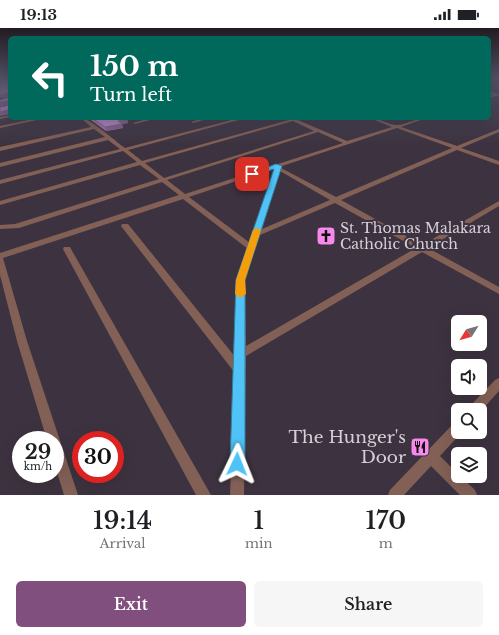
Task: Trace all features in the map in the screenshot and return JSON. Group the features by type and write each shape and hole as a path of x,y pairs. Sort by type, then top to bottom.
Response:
{"street":[{"path":"0,127 34,120"},
{"path":"86,120 250,247"},
{"path":"135,123 148,120"},
{"path":"193,122 200,120"},
{"path":"0,182 236,120"},
{"path":"0,203 287,120"},
{"path":"292,120 346,143"},
{"path":"378,120 499,163"},
{"path":"50,431 22,341 0,258 418,120"},
{"path":"0,149 96,128"},
{"path":"256,234 499,130"},
{"path":"0,227 16,226 318,131"},
{"path":"0,165 109,138"},
{"path":"278,167 499,291"},
{"path":"236,495 241,354 240,280 278,167"},
{"path":"241,354 499,203"},
{"path":"125,226 240,371"},
{"path":"67,249 204,495"},
{"path":"480,403 499,383"},
{"path":"395,495 451,435"},
{"path":"431,457 470,495"},
{"path":"64,473 71,495"}],"building":[{"path":"0,100 8,100 8,101 0,102"},
{"path":"8,105 8,110 0,112 0,107"},
{"path":"95,120 122,120 118,121 122,124 105,127"}],"slow traffic":[{"path":"240,294 240,280 257,230"}],"place":[{"name":"St. Thomas Malakara Catholic Church","path":"326,236"},
{"name":"The Hunger's Door","path":"420,447"}],"route":[{"path":"237,464 241,354 240,280 250,247 256,234 279,166 252,174"}]}
